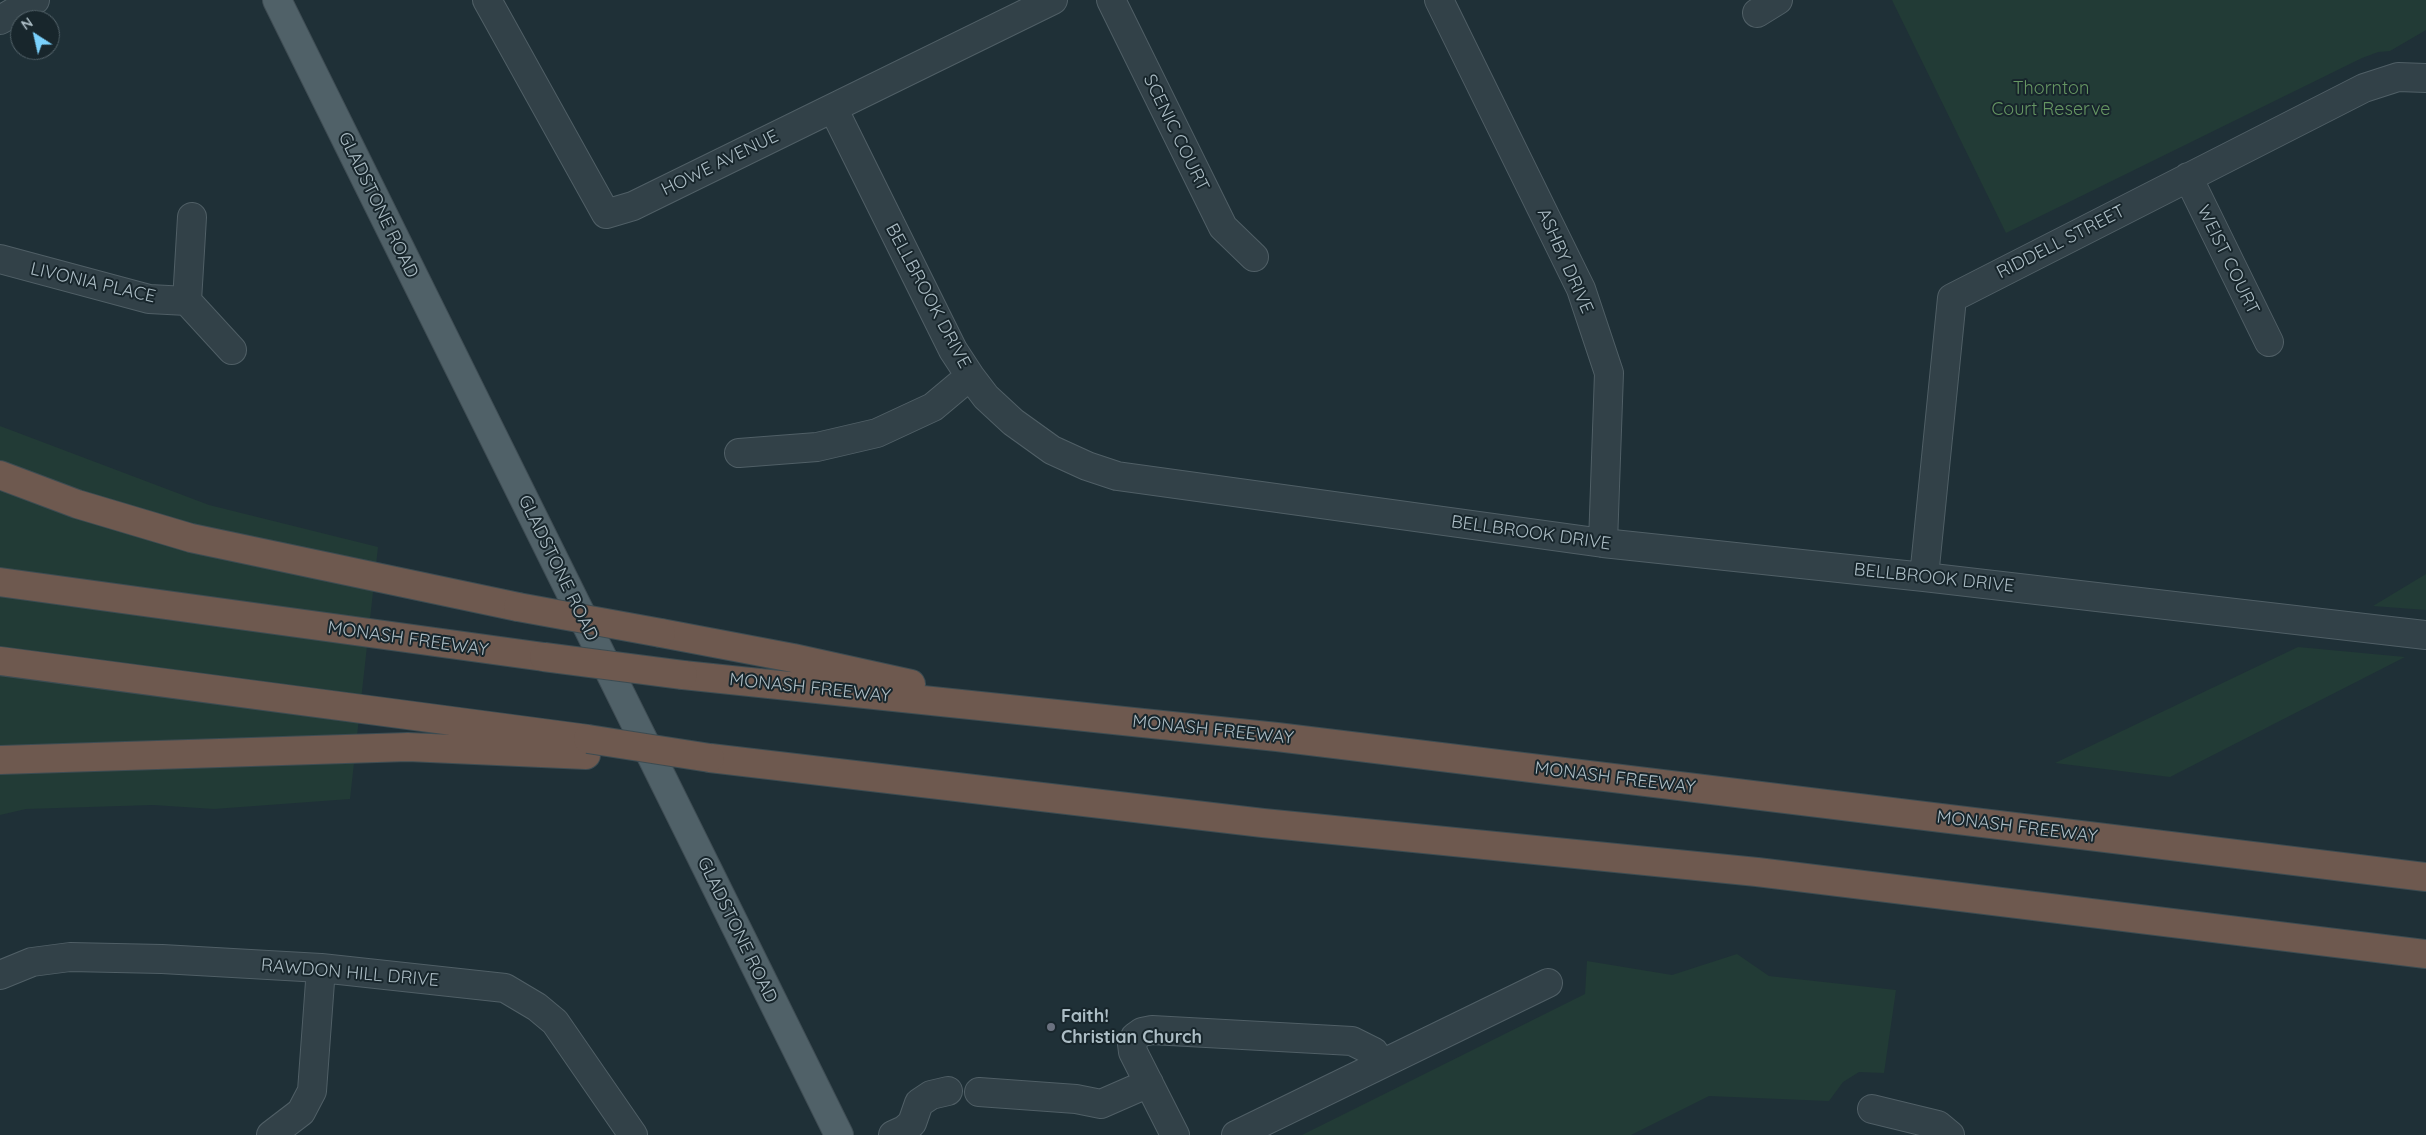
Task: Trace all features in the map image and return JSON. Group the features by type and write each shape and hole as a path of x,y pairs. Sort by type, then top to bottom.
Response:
{"highway":[{"path":"0,475 77,504 191,538 518,607 793,658 1042,712"},
{"name":"MONASH FREEWAY","path":"0,582 544,658 683,675 1287,738 2426,877"},
{"path":"0,661 589,747 710,758 1263,823 1756,872 2426,954"},
{"path":"0,760 408,747 589,747"}],"main road":[{"name":"GLADSTONE ROAD","path":"277,0 839,1135"}],"street":[{"path":"0,20 35,0"},
{"name":"HOWE AVENUE","path":"487,0 606,214 633,206 1052,0"},
{"name":"SCENIC COURT","path":"1110,0 1223,227 1254,257"},
{"name":"ASHBY DRIVE","path":"1439,0 1581,289 1609,373 1604,543"},
{"name":"RIDDELL STREET","path":"1924,577 1952,298 2364,88 2398,77 2426,78"},
{"name":"BELLBROOK DRIVE","path":"833,108 949,343 986,397 1013,422 1052,450 1087,466 1117,476 1604,543 1924,577 2426,635"},
{"name":"WEIST COURT","path":"2188,177 2269,342"},
{"path":"192,217 187,301 232,350"},
{"name":"LIVONIA PLACE","path":"0,259 149,299 187,301"},
{"path":"738,453 817,447 877,433 933,408 970,376"},
{"name":"RAWDON HILL DRIVE","path":"0,975 32,962 70,957 162,959 321,968 505,988 537,1007 556,1022 634,1135"},
{"path":"271,1135 302,1112 312,1091 321,968"},
{"path":"1236,1135 1548,983"},
{"path":"1175,1135 1133,1052 1132,1044 1135,1037 1152,1030 1352,1041 1374,1052 1381,1064"},
{"path":"979,1092 1076,1099 1101,1104 1149,1083"},
{"path":"893,1135 912,1122 919,1103 931,1095 948,1091"},
{"path":"1872,1109 1938,1125 1950,1135"}],"green space":[{"name":"Thornton Court Reserve","path":"1892,0 2426,0 2426,30 2390,51 2378,52 2362,58 2006,233"},
{"path":"0,426 209,505 378,547 350,799 214,809 153,805 26,809 0,815"},
{"path":"2426,574 2426,610 2373,606"},
{"path":"2298,647 2405,657 2170,777 2055,763"},
{"path":"1737,954 1769,976 1896,990 1884,1073 1859,1072 1843,1082 1829,1101 1709,1096 1631,1135 1302,1135 1585,994 1587,961 1672,975"}],"place":[{"name":"Faith! Christian Church","path":"1051,1027"}]}
